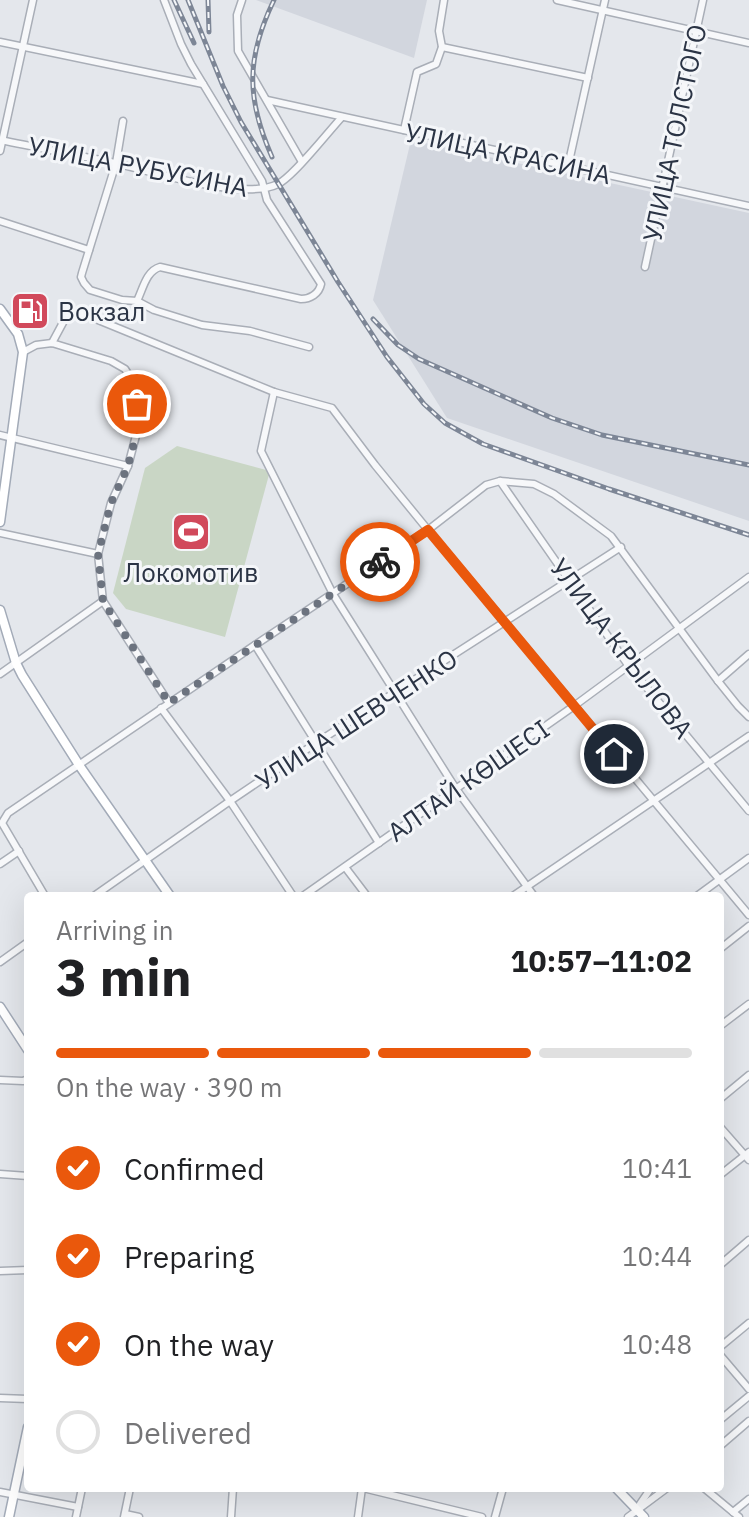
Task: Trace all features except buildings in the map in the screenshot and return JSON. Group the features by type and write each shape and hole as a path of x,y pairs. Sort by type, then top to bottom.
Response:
{"main road":[{"path":"0,309 18,334 23,352 0,522"},
{"path":"0,610 16,663 79,765 167,892"},
{"path":"0,1007 24,1044"},
{"path":"9,1517 24,1446"},
{"path":"619,1492 644,1517"}],"street":[{"path":"0,151 33,0"},
{"path":"137,301 149,273 160,267 301,299 316,294 321,284 267,200 262,181 181,44 164,0"},
{"path":"242,0 237,15 238,51 302,162"},
{"path":"404,130 417,72 436,64 442,47 439,31 444,0"},
{"path":"557,0 749,43"},
{"path":"568,166 605,0"},
{"name":"УЛИЦА ТОЛСТОГО","path":"645,267 703,0"},
{"path":"0,42 203,84"},
{"path":"442,47 588,78"},
{"name":"УЛИЦА КРАСИНА","path":"267,100 749,206"},
{"name":"УЛИЦА РУБУСИНА","path":"2,141 192,181 233,188 264,189 285,180 342,117"},
{"path":"123,121 116,163 81,277 90,290 122,300 137,301 154,310 202,325 250,331 309,347"},
{"path":"0,221 89,250"},
{"path":"52,343 66,317 75,312 274,392 332,408 428,530 749,915"},
{"path":"23,352 36,345 52,343 111,361 125,369 132,380 138,428 128,466 111,503 98,554 103,601 169,703"},
{"path":"274,392 261,451 333,594 456,789 531,892"},
{"path":"0,435 128,466"},
{"path":"43,892 2,823 8,813 428,530 486,485 500,481 534,484 554,494 611,536 678,629 749,717"},
{"name":"УЛИЦА КРЫЛОВА","path":"500,481 628,665 749,811"},
{"path":"0,533 98,554"},
{"name":"УЛИЦА ШЕВЧЕНКО","path":"100,892 316,743 621,547"},
{"name":"АЛТАЙ КӨШЕСІ","path":"309,892 574,706 749,577"},
{"path":"0,674 103,601"},
{"path":"255,645 379,843"},
{"path":"718,681 749,654"},
{"path":"161,708 230,801 290,892"},
{"path":"519,892 749,736"},
{"path":"0,864 19,851"},
{"path":"702,892 749,858"},
{"path":"345,867 364,892"},
{"path":"724,946 749,926"},
{"path":"0,962 24,945"},
{"path":"724,1023 749,1004"},
{"path":"724,1096 749,1075"},
{"path":"0,1080 24,1081"},
{"path":"724,1131 748,1156 724,1172"},
{"path":"0,1174 24,1176"},
{"path":"724,1262 749,1240"},
{"path":"0,1271 24,1270"},
{"path":"724,1344 749,1323"},
{"path":"724,1360 749,1389"},
{"path":"724,1417 749,1396"},
{"path":"0,1398 24,1399"},
{"path":"724,1443 749,1421"},
{"path":"0,1492 78,1507"},
{"path":"76,1517 81,1492"},
{"path":"129,1492 125,1516 139,1517"},
{"path":"231,1517 233,1492"},
{"path":"358,1517 361,1492"},
{"path":"379,1492 482,1517"},
{"path":"495,1517 502,1492"},
{"path":"628,1517 648,1492"},
{"path":"635,1510 661,1492"},
{"path":"709,1492 736,1514 749,1499"}],"shaded area":[{"path":"256,0 427,0 414,58"},
{"path":"411,140 749,213 749,521 447,418 373,300"}],"green space":[{"name":"Локомотив","path":"177,446 270,471 225,637 126,609 113,593 145,468"}],"railway":[{"path":"174,0 194,43"},
{"path":"188,0 241,122 338,282 387,357 424,404 445,423 483,444 749,535"},
{"path":"208,0 209,32"},
{"path":"272,157 257,116 253,78 258,41 274,0"},
{"path":"373,319 398,345 419,359 552,418 602,435 749,465"}],"way so far":[{"path":"137,404 138,428 128,466 111,503 98,554 103,601 169,703 380,562"}],"place":[{"name":"Вокзал","path":"30,311"},
{"name":"Локомотив","path":"191,532"}],"route":[{"path":"380,562 428,530 614,754"}]}
